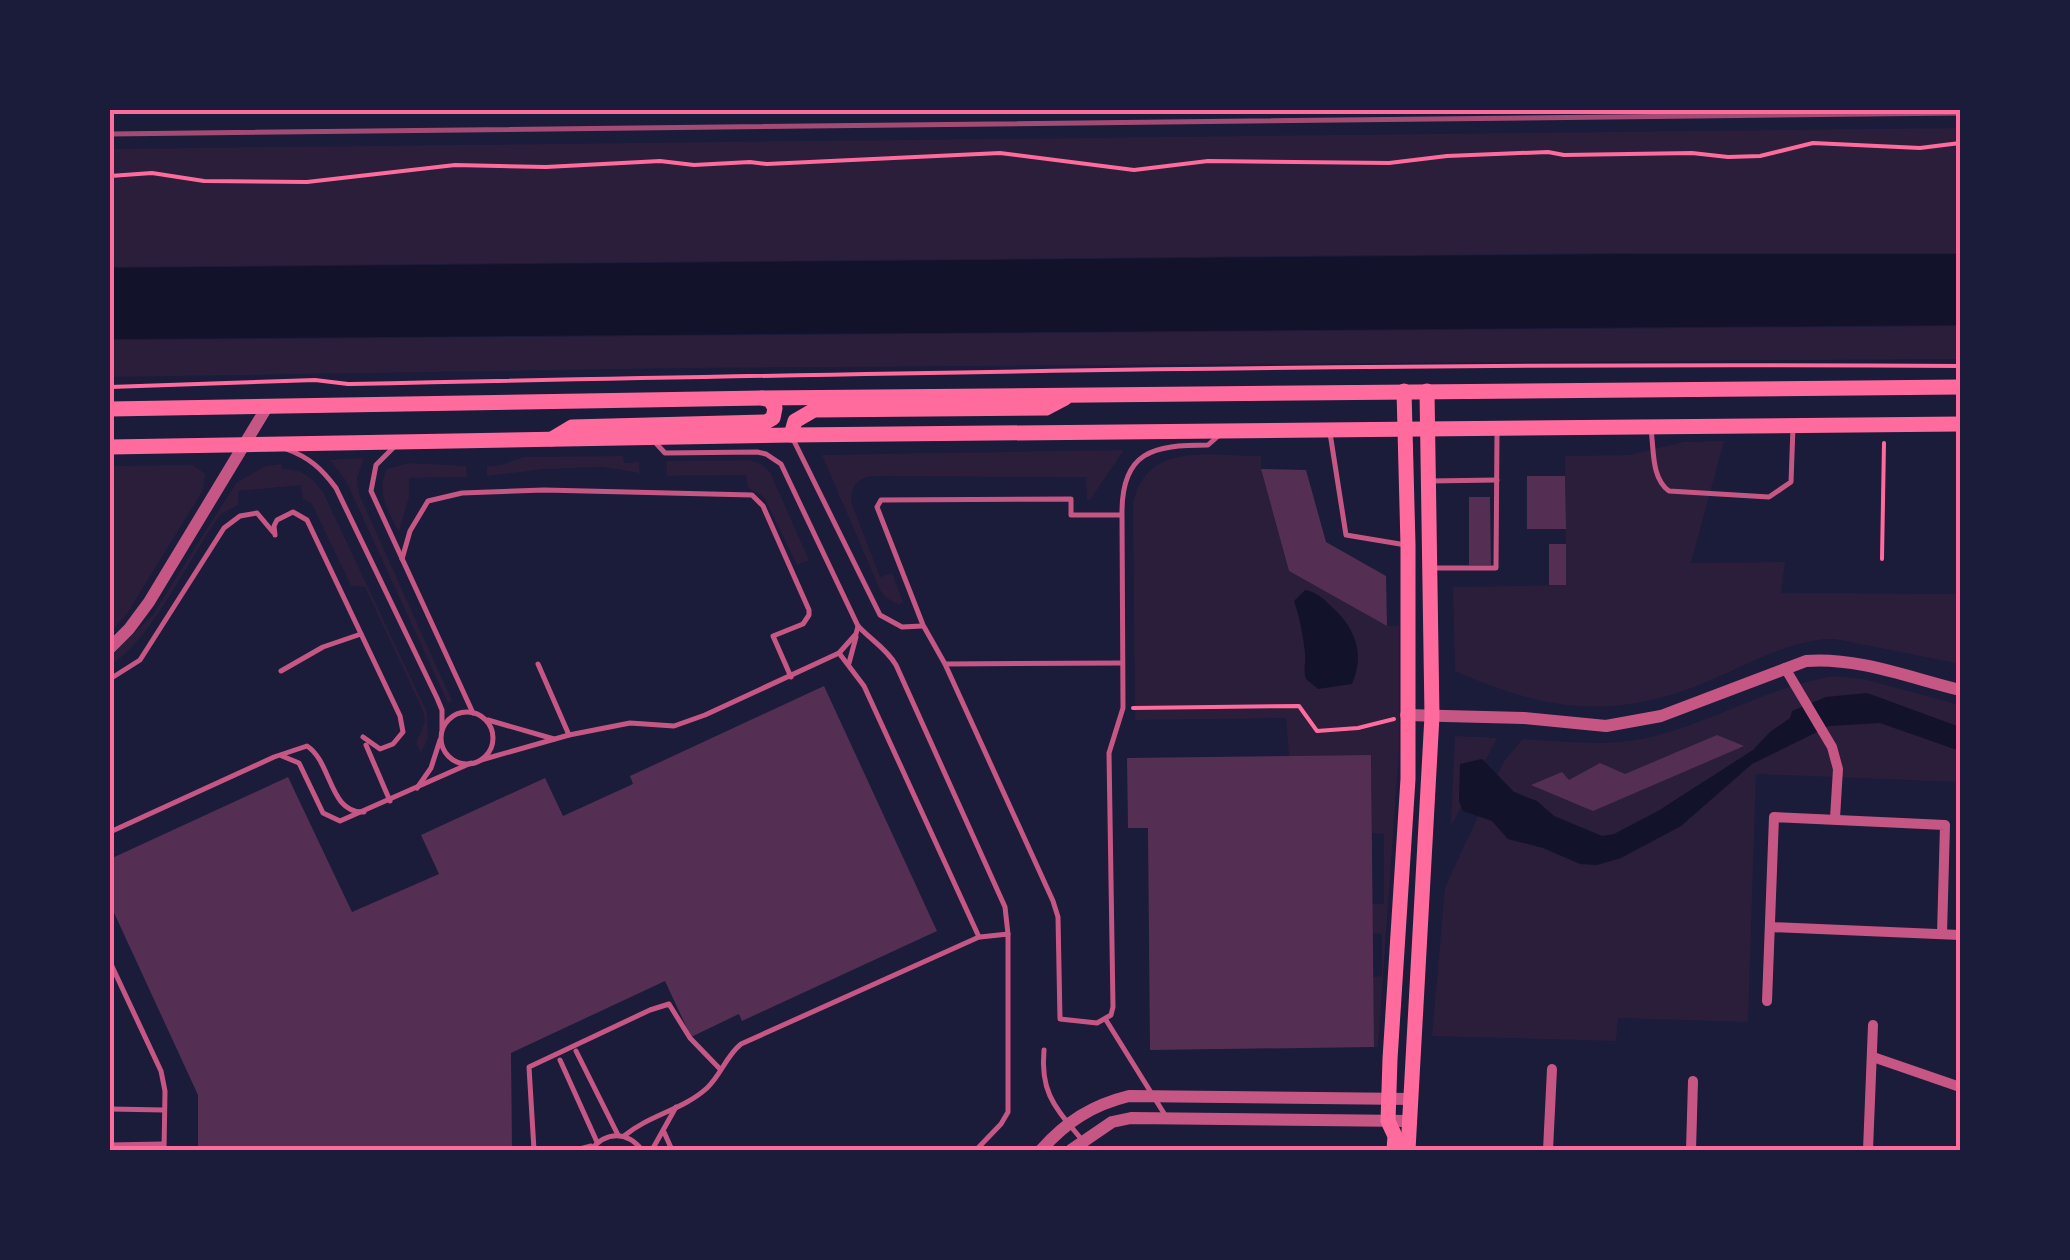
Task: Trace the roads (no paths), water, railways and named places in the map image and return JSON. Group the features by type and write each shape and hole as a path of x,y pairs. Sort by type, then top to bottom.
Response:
{"main road":[{"path":"110,409 762,398 1960,387"},
{"path":"1394,1150 1388,1121 1408,779 1404,391"},
{"path":"1408,1150 1432,716 1427,391"},
{"path":"791,435 800,415 814,410 1046,408 1068,396"},
{"path":"552,439 572,427 766,422 773,418 776,408 770,400 762,398"},
{"path":"110,447 791,435 1960,424"}],"street":[{"path":"110,648 149,602 251,445 267,406"},
{"path":"1406,716 1524,718 1606,726 1662,716 1784,668 1824,660 1960,690"},
{"path":"1784,668 1832,747 1838,769 1835,818"},
{"path":"1767,1001 1774,818 1945,825 1942,934"},
{"path":"1770,927 1960,935"},
{"path":"1868,1150 1874,1025"},
{"path":"1873,1057 1960,1087"},
{"path":"1548,1150 1552,1069"},
{"path":"1690,1150 1693,1080"},
{"path":"1041,1150 1068,1122 1104,1102 1129,1096 1411,1099"},
{"path":"1071,1150 1112,1122 1131,1118 1408,1121"}],"lane":[{"path":"1651,426 1657,474 1660,484 1669,491 1769,497 1791,482 1793,424"},
{"path":"1430,568 1496,568 1497,428"},
{"path":"1329,430 1346,535 1408,545"},
{"path":"1122,515 1071,515 1070,499 881,500 877,507 924,625 1053,901 1058,917 1060,1019 1097,1023 1106,1020 1113,1008 1109,753 1123,708 1125,480 1143,455 1173,445 1208,446 1222,431"},
{"path":"791,435 880,615 902,627 924,625"},
{"path":"651,438 665,453 757,452 782,464 858,626 890,654 896,665 1004,907 1008,934 1008,1112 976,1150"},
{"path":"413,443 396,446 384,454 371,479 371,491 473,713"},
{"path":"251,445 282,447 304,456 322,469 336,488 437,698 442,710 441,739 431,768 415,790"},
{"path":"1428,480 1497,480"},
{"path":"402,559 410,531 428,501 462,493 544,490 752,495 763,506 809,610 810,615 802,624 773,636 792,677"},
{"path":"110,678 140,660 224,528 240,516 257,513 275,534 274,526 284,515 294,512 308,520 404,728 398,741 388,747 372,746 363,737 390,801"},
{"path":"849,662 858,626"},
{"path":"281,671 323,647 361,634"},
{"path":"274,757 284,756 298,763 318,804 331,818 340,820 471,763 569,735 630,723 674,726 792,677 839,653 856,634"},
{"path":"839,653 864,686 979,937"},
{"path":"945,664 1123,663"},
{"path":"538,664 569,735"},
{"path":"442,729 457,714 473,713 557,740"},
{"path":"481,760 492,742 492,732 483,718"},
{"path":"441,739 450,758 471,763"},
{"path":"110,832 274,757 308,746 314,750 343,806 364,812"},
{"path":"576,1150 621,1136 710,1086 728,1054 741,1044 979,937 1008,934"},
{"path":"110,962 161,1071 164,1147 110,1146"},
{"path":"534,1150 529,1067 650,1010 669,1004 690,1038 720,1069"},
{"path":"1106,1020 1166,1117"},
{"path":"1044,1050 1044,1087 1082,1140"},
{"path":"576,1051 621,1136 642,1150"},
{"path":"560,1060 594,1146"},
{"path":"652,1150 676,1107"},
{"path":"110,1109 164,1110"},
{"path":"664,1132 672,1150"}],"railway":[{"path":"110,134 1960,113"}]}
